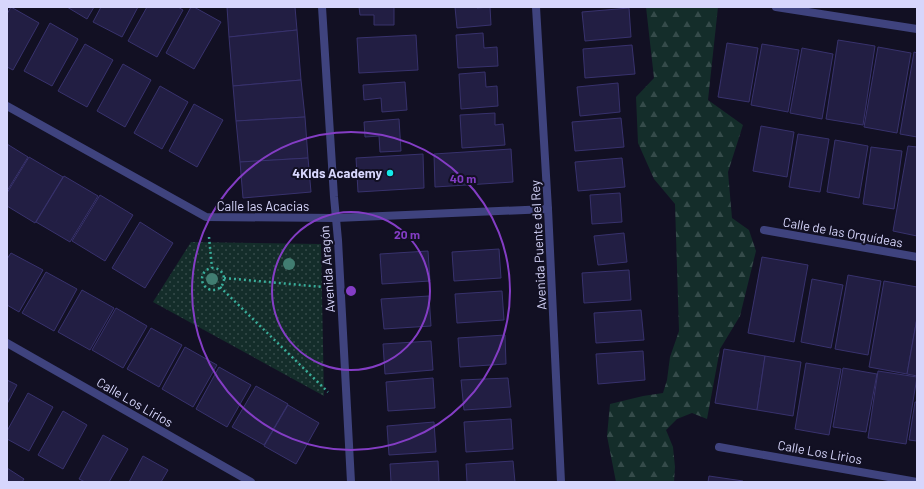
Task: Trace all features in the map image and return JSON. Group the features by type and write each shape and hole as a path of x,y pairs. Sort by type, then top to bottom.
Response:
{"street":[{"name":"Avenida Aragón","path":"322,7 338,248 351,482"},
{"name":"Avenida Puente del Rey","path":"536,7 548,209 561,482"},
{"path":"776,7 917,29"},
{"name":"Calle las Acacias","path":"7,106 206,218 336,218 548,209"},
{"name":"Calle de las Orquídeas","path":"764,230 917,257"},
{"name":"Calle Los Lirios","path":"7,343 251,482"},
{"name":"Calle Los Lirios","path":"719,447 917,482"}],"path":[{"path":"209,237 212,268"},
{"path":"212,268 218,269 224,278 220,287 214,290 207,287 202,282 203,274 208,269 212,268"},
{"path":"224,278 325,287"},
{"path":"220,287 331,395"}],"green space":[{"path":"646,7 718,7 708,100 743,125 728,172 732,218 749,230 756,251 740,316 720,349 707,419 692,413 677,419 666,430 673,447 675,467 674,482 616,482 607,436 610,404 663,393 667,380 670,357 679,331 675,204 654,179 638,143 636,97 654,78"},
{"path":"191,242 321,244 324,396 153,302"}],"building":[{"path":"11,7 39,23 13,70 7,67 7,14"},
{"path":"67,7 94,7 87,19"},
{"path":"101,7 138,7 122,37 93,22"},
{"path":"147,7 178,7 183,10 157,57 128,41"},
{"path":"191,7 194,7 221,22 194,69 166,53"},
{"path":"227,7 295,7 297,30 229,37"},
{"path":"359,7 394,7 394,25 374,25 374,15 360,15"},
{"path":"455,7 490,7 491,25 457,28"},
{"path":"629,8 631,37 585,41 582,12"},
{"path":"50,23 78,39 52,86 24,71"},
{"path":"297,30 301,80 233,86 229,37"},
{"path":"483,33 484,48 497,47 498,66 458,68 456,35"},
{"path":"416,35 418,70 359,73 357,38"},
{"path":"838,40 875,46 863,125 826,119"},
{"path":"727,43 758,48 749,102 718,97"},
{"path":"85,44 113,60 87,107 58,91"},
{"path":"762,44 799,50 788,112 751,105"},
{"path":"632,45 635,74 585,78 583,49"},
{"path":"878,47 911,53 897,133 864,127"},
{"path":"802,48 833,54 822,119 790,113"},
{"path":"914,52 917,53 917,137 900,134"},
{"path":"123,64 151,80 125,127 97,111"},
{"path":"485,72 486,87 497,86 498,106 461,109 459,74"},
{"path":"301,80 305,117 236,121 233,86"},
{"path":"405,82 407,110 382,112 381,98 364,100 363,85"},
{"path":"618,83 620,112 580,116 577,87"},
{"path":"160,86 188,102 162,149 134,133"},
{"path":"194,104 223,120 197,167 169,151"},
{"path":"495,113 495,125 503,124 505,145 462,148 460,115"},
{"path":"305,117 308,158 240,162 236,121"},
{"path":"621,118 624,147 575,151 572,122"},
{"path":"399,119 401,151 380,152 379,136 365,137 364,122"},
{"path":"761,126 794,132 787,177 753,171"},
{"path":"798,134 829,139 820,192 789,187"},
{"path":"835,140 868,146 859,198 827,192"},
{"path":"7,144 28,157 7,191"},
{"path":"908,146 917,147 917,236 893,231"},
{"path":"871,147 902,151 894,209 863,204"},
{"path":"511,149 513,182 435,187 434,154"},
{"name":"4Kids Academy","path":"423,154 424,188 358,192 356,158"},
{"path":"29,157 63,177 35,223 7,206 7,193"},
{"path":"308,158 311,192 243,198 240,162"},
{"path":"622,158 625,187 578,191 575,162"},
{"path":"64,176 98,196 70,242 36,222"},
{"path":"620,193 622,222 592,224 590,195"},
{"path":"100,195 133,215 105,261 72,241"},
{"path":"140,222 173,243 145,288 112,268"},
{"path":"624,233 627,262 598,265 594,236"},
{"path":"499,249 501,278 454,281 452,252"},
{"path":"428,251 430,281 382,284 380,254"},
{"path":"11,253 43,270 19,312 7,305 7,259"},
{"path":"762,257 808,265 794,342 748,333"},
{"path":"629,270 631,300 584,303 582,273"},
{"path":"46,272 77,289 54,331 22,313"},
{"path":"848,275 881,281 868,355 835,349"},
{"path":"812,279 843,285 831,348 801,342"},
{"path":"884,281 917,287 917,318 907,374 869,367"},
{"path":"82,290 114,308 90,350 58,332"},
{"path":"502,291 504,320 457,323 455,294"},
{"path":"429,296 431,326 384,329 381,299"},
{"path":"116,308 147,326 123,368 92,350"},
{"path":"641,310 644,340 596,343 594,313"},
{"path":"917,318 917,376 907,374"},
{"path":"151,328 182,345 159,387 127,369"},
{"path":"505,335 506,364 460,367 458,338"},
{"path":"431,341 433,370 385,374 383,344"},
{"path":"185,347 217,365 193,407 162,389"},
{"path":"724,349 765,356 757,410 715,403"},
{"path":"643,351 645,380 598,384 596,354"},
{"path":"765,356 801,362 793,416 757,410"},
{"path":"806,363 841,369 829,435 795,429"},
{"path":"219,367 251,385 227,427 196,409"},
{"path":"843,368 877,374 866,432 833,427"},
{"path":"878,371 917,377 906,444 868,438"},
{"path":"433,378 435,408 388,411 386,382"},
{"path":"508,378 511,407 464,410 461,380"},
{"path":"7,380 17,385 7,404"},
{"path":"256,386 288,404 264,445 232,427"},
{"path":"28,393 53,407 29,451 7,439 7,431"},
{"path":"915,402 917,402 917,441 909,440"},
{"path":"288,405 319,423 296,464 264,446"},
{"path":"63,411 87,425 63,469 38,455"},
{"path":"511,419 513,449 466,452 464,422"},
{"path":"434,422 436,452 389,455 387,426"},
{"path":"103,435 128,449 109,482 85,482 79,479"},
{"path":"143,456 168,470 161,482 129,482"},
{"path":"438,461 439,482 391,482 390,464"},
{"path":"513,461 515,482 467,482 466,464"},
{"path":"7,468 24,479 22,482 7,482"},
{"path":"709,476 743,481 743,482 708,482"}],"place":[{"name":"4Kids Academy","path":"390,173"}]}
